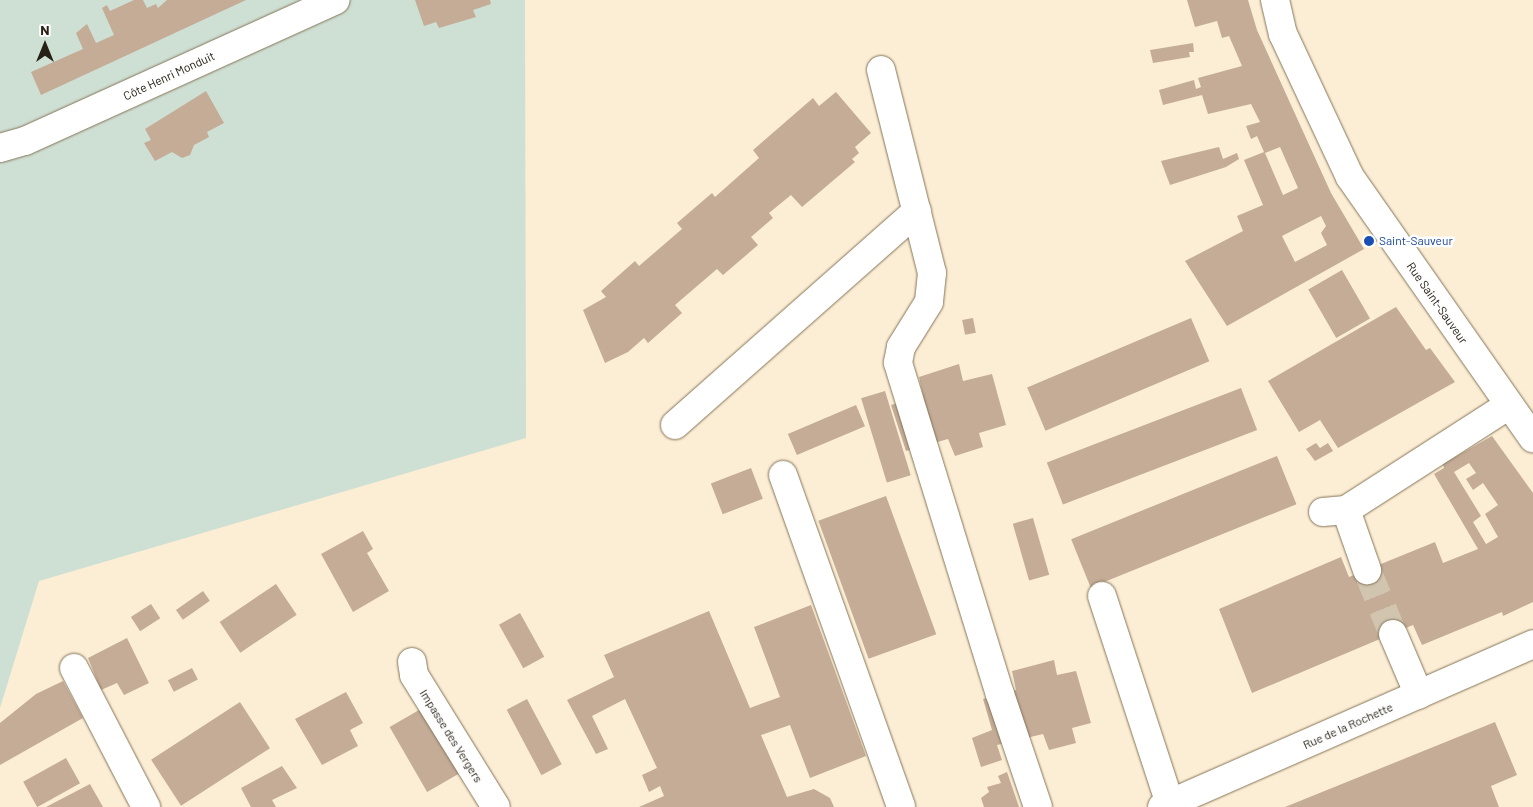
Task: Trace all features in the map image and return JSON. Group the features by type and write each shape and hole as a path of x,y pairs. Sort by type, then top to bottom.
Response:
{"street":[{"name":"Côte Henri Monduit","path":"0,148 25,141 336,0"},
{"name":"Rue Saint-Sauveur","path":"1275,0 1284,34 1350,177 1533,438"},
{"path":"882,70 932,273 929,302 901,347 898,363 997,684 1038,807"},
{"path":"675,425 917,211"},
{"path":"1367,570 1335,511 1509,405"},
{"path":"782,475 901,807"},
{"path":"1102,596 1166,805"},
{"path":"1394,634 1419,694"},
{"name":"Rue de la Rochette","path":"1166,805 1533,644"},
{"name":"Impasse des Vergers","path":"412,662 414,675 496,807"},
{"path":"74,668 146,807"}],"green space":[{"path":"0,0 525,0 526,438 39,581 0,708"}],"building":[{"path":"134,0 143,0 147,8 156,4 158,8 167,0 246,0 41,95 31,72 83,49 76,33 87,24 96,43 114,35 102,8 107,5 110,11"},
{"path":"415,0 490,0 491,4 473,10 476,17 439,28 436,22 424,26"},
{"path":"1187,0 1248,0 1257,30 1331,193 1364,249 1227,326 1185,261 1243,231 1237,216 1263,205 1244,160 1264,152 1257,136 1251,139 1246,126 1260,122 1251,104 1208,114 1202,95 1163,105 1159,90 1194,80 1196,89 1201,87 1198,78 1242,66 1229,36 1222,38 1217,21 1195,27","holes":["1280,147 1298,188 1283,195 1265,153","1321,216 1326,226 1321,233 1327,245 1295,262 1282,236"]},
{"path":"1193,43 1194,52 1189,52 1190,57 1153,63 1150,50"},
{"path":"206,91 224,123 207,132 209,137 194,145 190,155 182,158 172,152 155,161 144,143 151,140 145,129"},
{"path":"836,92 871,133 855,147 859,153 852,159 855,162 802,207 791,195 769,213 773,218 751,237 758,245 723,275 717,269 675,305 682,313 648,343 644,338 628,352 605,363 583,310 606,297 601,291 635,261 639,266 682,229 677,223 712,193 715,197 759,158 753,150 813,98 819,106"},
{"path":"1219,147 1223,159 1237,153 1239,159 1226,167 1170,185 1161,161"},
{"path":"1342,270 1370,318 1336,338 1308,290"},
{"path":"1396,307 1426,350 1430,348 1455,382 1338,448 1320,420 1299,432 1268,381"},
{"path":"973,318 976,333 965,335 962,320"},
{"path":"1191,318 1209,361 1046,431 1027,388"},
{"path":"959,364 963,381 992,374 1006,425 979,433 983,447 955,456 948,439 906,451 891,405 923,395 919,377"},
{"path":"1241,388 1257,430 1063,505 1047,463"},
{"path":"885,391 911,475 887,482 861,398"},
{"path":"856,405 865,426 797,455 788,434"},
{"path":"1492,436 1533,493 1533,602 1503,616 1502,612 1422,645 1413,625 1252,693 1219,609 1341,557 1349,577 1435,542 1443,563 1478,549 1434,474 1444,468 1443,464","holes":["1469,463 1476,473 1466,479 1473,490 1483,483 1498,505 1485,514 1498,537 1486,544 1473,522 1481,516 1454,472"]},
{"path":"1316,443 1320,448 1328,443 1333,451 1315,461 1306,449"},
{"path":"1277,456 1296,504 1091,587 1071,539"},
{"path":"751,468 763,499 723,514 711,483"},
{"path":"886,496 936,634 869,659 818,521"},
{"path":"1033,518 1049,575 1029,581 1013,524"},
{"path":"363,531 373,549 367,553 389,591 353,612 321,554"},
{"path":"276,584 297,615 240,653 220,622"},
{"path":"203,591 210,601 183,620 176,610"},
{"path":"151,604 160,618 140,631 131,617"},
{"path":"811,605 866,756 810,778 790,725 761,735 787,797 814,789 830,798 834,807 639,807 664,796 660,786 649,792 642,775 657,768 625,699 592,716 608,749 596,754 567,700 614,677 604,655 709,611 750,708 780,697 754,627"},
{"path":"520,613 544,657 523,668 499,625"},
{"path":"127,638 149,683 124,695 117,683 101,690 88,658"},
{"path":"1054,660 1057,675 1076,671 1091,723 1072,728 1076,743 1049,750 1043,734 997,745 1002,760 981,767 972,738 992,730 983,699 1016,690 1012,671"},
{"path":"192,668 198,680 174,692 168,680"},
{"path":"63,681 83,718 0,765 0,723 36,694"},
{"path":"346,692 363,723 350,730 358,746 322,765 295,719"},
{"path":"527,699 562,764 541,775 507,710"},
{"path":"240,702 270,748 181,806 151,760"},
{"path":"426,706 463,771 427,792 390,727"},
{"path":"1495,722 1517,775 1491,786 1499,807 1285,807"},
{"path":"66,758 80,783 37,807 23,782"},
{"path":"282,766 297,788 272,800 276,807 251,807 241,788"},
{"path":"1007,772 1019,807 984,807 981,798 989,792 987,787 1001,783 998,776"},
{"path":"90,784 103,807 46,807"}],"tunnel":[{"path":"1367,570 1393,634"}],"place":[{"name":"Saint-Sauveur","path":"1369,241"}]}
